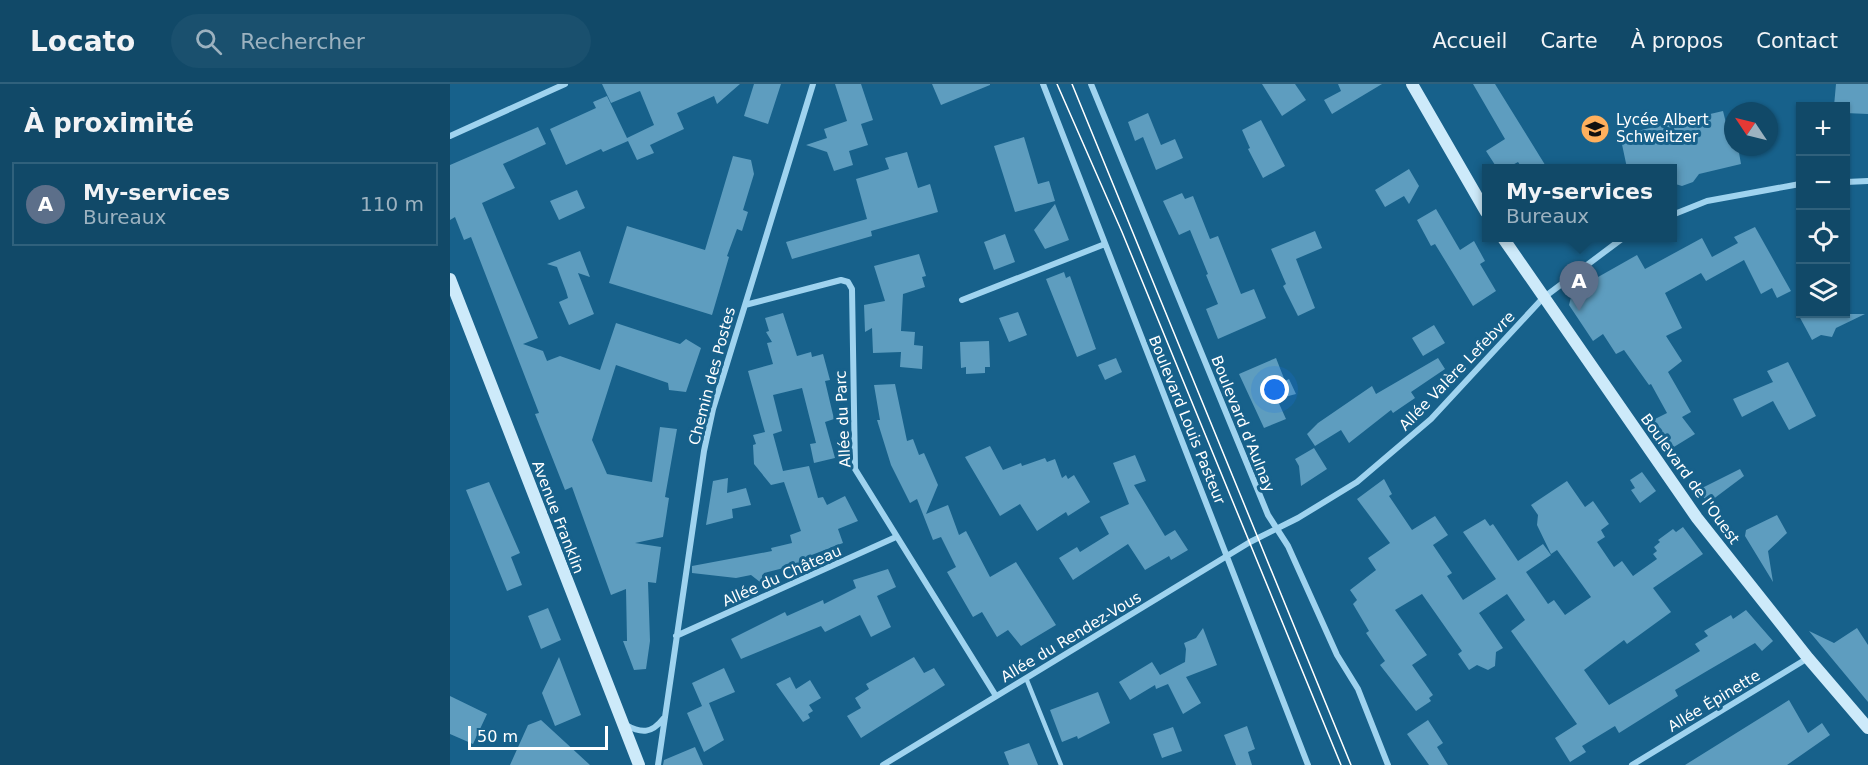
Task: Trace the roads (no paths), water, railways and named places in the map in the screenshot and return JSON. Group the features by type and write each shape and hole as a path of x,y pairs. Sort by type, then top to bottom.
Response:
{"street":[{"path":"450,136 565,84"},
{"name":"Chemin des Postes","path":"658,765 663,718 704,451 713,409 813,84"},
{"name":"Boulevard Louis Pasteur","path":"1043,84 1308,765"},
{"name":"Boulevard d'Aulnay","path":"1091,84 1268,515 1337,655 1359,689 1388,765"},
{"path":"1412,84 1482,205"},
{"path":"1850,182 1868,181"},
{"path":"1677,213 1707,201 1796,185"},
{"name":"Boulevard de l'Ouest","path":"1506,242 1697,518 1808,658 1868,728"},
{"name":"Allée Valère Lefebvre","path":"1275,530 1357,482 1431,419 1543,298 1616,242"},
{"path":"962,300 1105,244"},
{"name":"Avenue Franklin","path":"450,279 639,765"},
{"name":"Allée du Parc","path":"745,305 841,280 848,282 852,289 855,469 996,696"},
{"name":"Allée du Rendez-Vous","path":"883,765 1228,556 1275,530"},
{"name":"Allée du Château","path":"676,636 896,537"},
{"name":"Allée Épinette","path":"1632,765 1808,658"},
{"path":"623,723 638,732 648,732 656,727 663,718"}],"lane":[{"path":"1026,678 1061,765"}],"tram line":[{"path":"1057,84 1122,232 1341,765"},
{"path":"1072,84 1351,765"}],"place":[{"name":"Lycée Albert Schweitzer","path":"1595,129"},
{"name":"My-services","path":"1579,311"}]}
